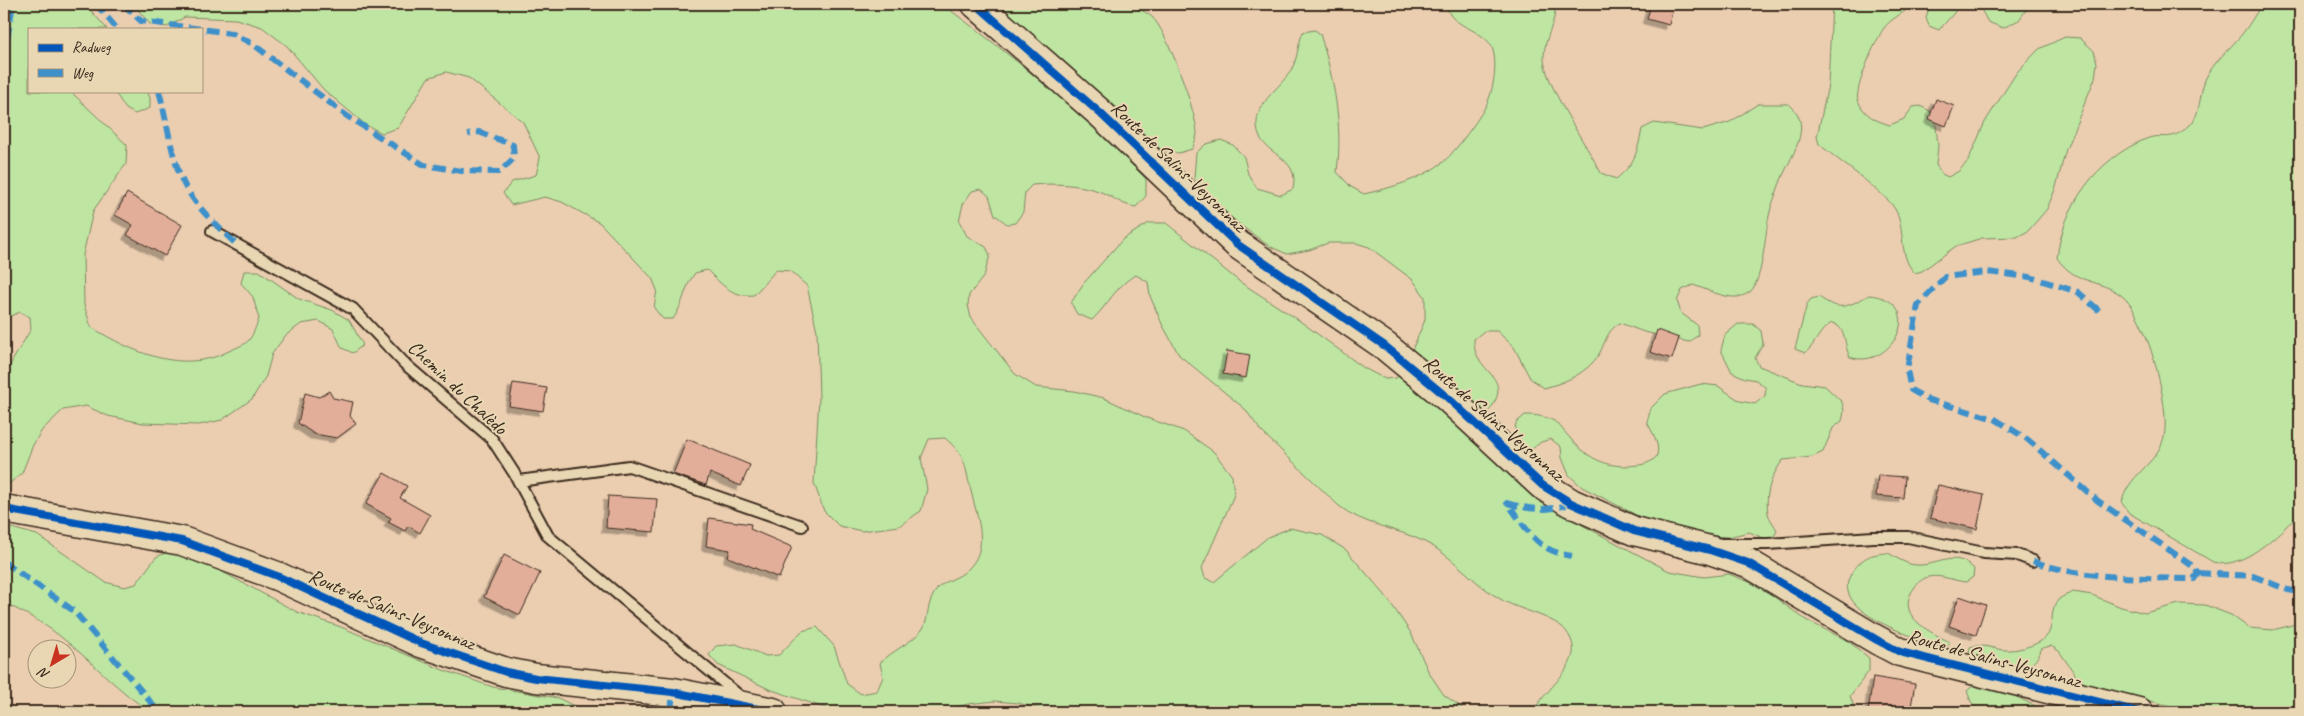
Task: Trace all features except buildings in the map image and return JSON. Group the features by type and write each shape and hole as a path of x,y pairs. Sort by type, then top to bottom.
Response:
{"street":[{"name":"Route de Salins-Veysonnaz","path":"976,4 1101,114 1237,244 1384,346 1448,398 1542,485 1572,503 1607,520 1634,530 1710,550 1764,570 1900,652 2139,712"},
{"name":"Route de Salins-Veysonnaz","path":"4,509 182,541 277,576 421,644 506,672 536,678 673,692 764,710"}],"lane":[{"name":"Chemin du Chalèdo","path":"212,231 353,309 405,364 492,439 519,481 548,536 764,710"},
{"path":"519,481 629,466 802,526"},
{"path":"1710,550 1716,545 1725,544 1768,544 1873,537 1908,537 1984,553 2016,555 2033,561"}],"green space":[{"path":"4,4 85,4 106,28 28,28 28,92 71,92 127,145 126,164 93,211 83,255 84,305 91,327 123,345 158,357 175,361 211,358 242,345 252,336 259,319 253,297 241,283 244,271 259,271 299,299 332,310 349,320 363,345 353,353 342,348 333,329 319,321 301,324 285,336 272,354 266,376 252,399 222,420 199,425 143,423 108,416 86,406 63,410 42,430 33,445 22,473 4,488 4,375 31,329 30,317 20,312 4,319 4,233 6,231 6,211 4,206 4,145 6,140 4,137"},
{"path":"133,4 942,4 1048,87 1146,179 1146,196 1136,207 1085,187 1058,184 1032,185 1025,192 1023,212 1015,223 1007,224 995,215 989,196 981,189 972,191 963,204 959,221 967,236 986,247 990,255 984,276 969,295 968,305 971,318 1015,374 1036,387 1074,391 1104,398 1147,418 1184,431 1214,452 1232,476 1234,495 1202,568 1205,578 1214,582 1268,537 1290,528 1322,535 1346,550 1385,595 1411,633 1429,673 1444,695 1468,712 1052,712 1018,703 995,701 968,704 936,712 837,712 769,689 718,665 709,655 716,646 736,644 766,656 779,655 802,631 817,627 834,646 847,684 861,694 877,691 883,677 880,663 922,630 931,599 938,588 967,570 979,552 979,522 964,462 957,450 945,438 929,439 921,458 927,489 921,511 899,526 862,531 839,526 824,511 814,483 819,398 817,331 807,286 790,271 776,270 754,295 733,292 707,270 695,273 688,284 680,307 673,319 663,319 654,308 657,290 652,278 600,223 562,202 545,197 511,205 503,193 512,182 536,175 540,158 523,122 469,78 446,72 428,78 398,128 382,133 366,125 324,90 287,46 262,27 236,19 185,17 167,27 150,24"},
{"path":"992,4 1116,4 1144,11 1152,17 1165,38 1187,92 1197,134 1192,149 1179,153 1163,151 1102,105 1086,81 1057,55"},
{"path":"1445,4 1555,4 1554,17 1545,49 1545,67 1558,97 1601,173 1616,179 1631,163 1642,129 1654,123 1703,130 1730,122 1758,104 1789,104 1797,113 1800,122 1798,142 1771,208 1761,266 1755,285 1750,292 1737,297 1720,295 1693,285 1682,290 1677,301 1681,313 1697,325 1698,335 1689,342 1644,332 1620,323 1609,333 1599,354 1589,367 1567,380 1544,388 1530,378 1514,347 1497,331 1484,331 1474,339 1475,351 1497,383 1498,392 1494,403 1484,417 1538,496 1584,526 1669,571 1704,577 1729,574 1759,586 1806,620 1848,641 1869,658 1869,671 1850,696 1856,712 1533,712 1562,675 1571,660 1573,646 1564,628 1547,618 1502,600 1444,554 1423,541 1358,518 1339,506 1261,431 1245,409 1179,355 1162,324 1150,296 1148,282 1136,275 1129,279 1092,320 1077,314 1071,303 1083,284 1123,239 1149,223 1166,223 1240,282 1297,319 1364,368 1385,379 1396,378 1403,371 1425,320 1425,297 1413,280 1369,247 1356,243 1328,243 1309,250 1287,254 1269,246 1209,202 1194,178 1196,153 1206,144 1221,140 1233,145 1244,157 1248,174 1257,188 1281,195 1293,189 1294,178 1291,169 1260,137 1257,118 1263,104 1293,67 1303,32 1315,30 1320,34 1325,51 1336,102 1339,137 1337,172 1351,187 1364,194 1404,183 1433,169 1447,159 1481,114 1489,99 1495,62 1493,50 1486,39 1452,17"},
{"path":"1832,4 1906,5 1905,11 1886,25 1880,34 1862,75 1858,100 1863,110 1871,117 1890,125 1904,119 1913,107 1920,106 1930,111 1936,126 1938,146 1936,165 1942,174 1948,177 1959,171 1968,161 1985,122 2017,72 2039,49 2065,37 2080,38 2094,51 2097,63 2095,78 2066,149 2056,187 2047,209 2028,231 2017,237 1982,238 1956,246 1922,271 1915,273 1906,259 1898,217 1890,202 1819,144 1817,137 1828,85"},
{"path":"1930,4 1958,4 1954,13 1939,30 1929,26 1926,18"},
{"path":"1978,4 2030,4 2019,20 2003,28 1988,22"},
{"path":"2262,4 2300,4 2300,513 2249,556 2229,563 2221,563 2213,562 2129,513 2122,503 2129,485 2155,455 2164,437 2164,405 2160,384 2147,340 2130,305 2121,295 2112,290 2072,273 2057,258 2067,220 2085,186 2098,171 2128,148 2152,137 2176,135 2189,126 2196,116 2203,86 2208,74 2217,61 2243,33"},
{"path":"115,92 147,92 150,98 150,108 135,114 126,109"},
{"path":"1869,295 1887,300 1898,309 1901,321 1898,334 1890,346 1879,354 1865,359 1850,357 1841,329 1832,323 1823,330 1805,353 1795,349 1807,304 1811,299 1819,297 1833,305 1844,306"},
{"path":"1738,324 1753,324 1761,331 1763,344 1755,358 1759,366 1802,383 1825,386 1842,402 1844,411 1842,421 1833,428 1823,452 1812,457 1783,460 1775,472 1767,499 1769,515 1777,531 1774,536 1766,539 1749,532 1728,537 1700,535 1640,517 1582,487 1569,475 1562,458 1561,447 1551,439 1541,442 1532,449 1522,446 1514,436 1516,423 1525,415 1540,416 1554,421 1577,446 1600,461 1618,466 1640,465 1649,462 1656,457 1658,451 1655,438 1647,422 1651,408 1665,394 1701,384 1718,386 1740,401 1755,404 1765,396 1766,388 1756,380 1745,378 1732,372 1721,350 1725,335"},
{"path":"4,526 37,535 105,582 124,587 136,584 156,557 170,551 189,554 297,612 341,627 443,670 493,687 558,698 578,708 579,712 151,712 128,696 78,651 78,638 63,638 36,620 4,603"},
{"path":"1888,553 1913,565 1925,565 1953,559 1967,563 1974,569 1973,577 1966,582 1942,577 1928,577 1918,583 1911,593 1908,602 1909,610 1913,617 1926,629 1950,642 1946,647 1939,647 1876,620 1861,610 1851,598 1847,585 1857,566 1868,557"},
{"path":"2073,592 2092,595 2121,607 2145,613 2179,604 2205,605 2231,615 2249,628 2273,630 2300,623 2300,712 2198,712 2097,689 2079,680 2059,651 2051,646 2042,648 2032,663 2022,667 1997,664 1980,659 1969,653 1970,647 1974,646 2009,650 2020,649 2041,641 2050,629 2056,603 2059,599"},
{"path":"1974,685 2003,691 2050,712 1982,712 1971,702 1967,691"}],"marked path":[{"path":"4,56 13,4"},
{"path":"96,4 116,28"},
{"path":"123,4 141,21 194,28"},
{"path":"202,29 231,33 253,44 347,116 424,165 462,171 500,172 514,158 513,145 479,132 468,134"},
{"path":"159,92 173,154 186,188 203,211 237,245"},
{"path":"2033,561 2071,571 2112,576 2194,579 2198,573 2194,567 2098,501 2027,439 1995,419 1929,400 1911,390 1907,370 1918,305 1945,277 1986,272 2030,277 2078,292 2103,314"},
{"path":"1571,503 1548,509 1507,503 1527,530 1541,544 1559,553 1572,556"},
{"path":"4,562 74,611 159,712"},
{"path":"2198,573 2253,576 2288,590 2300,592"},
{"path":"671,712 673,692"}],"cycle path":[{"path":"976,4 1101,114 1237,244 1385,346 1448,398 1542,485 1571,503 1634,531 1710,550 1748,563 1900,652 2139,712"},
{"path":"4,509 182,541 277,576 421,643 506,672 536,678 673,692 773,712"}]}
